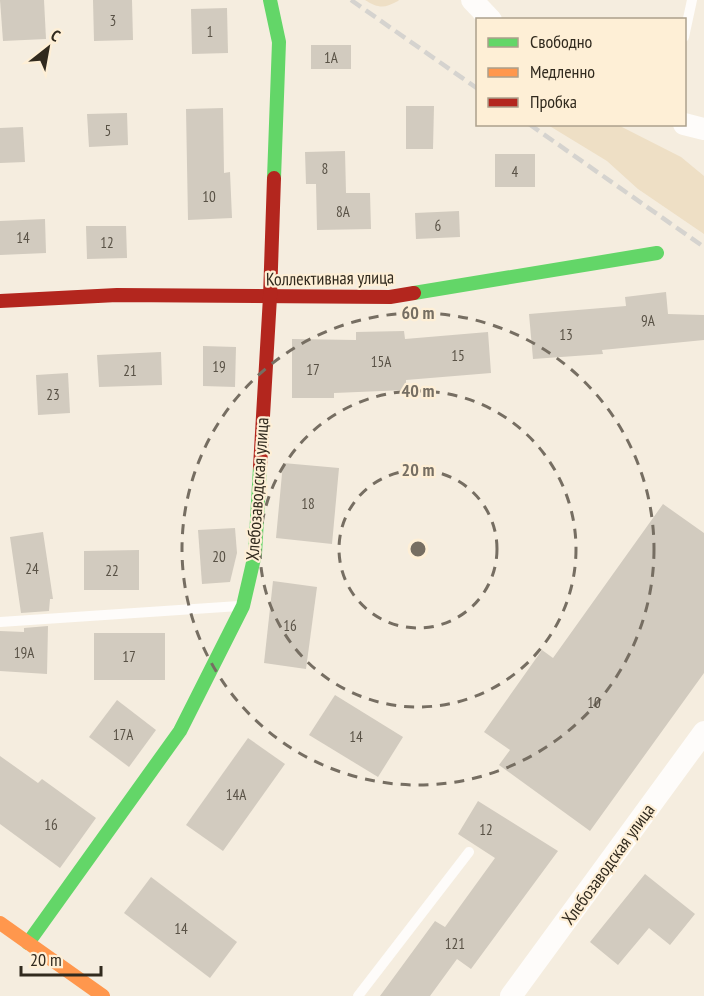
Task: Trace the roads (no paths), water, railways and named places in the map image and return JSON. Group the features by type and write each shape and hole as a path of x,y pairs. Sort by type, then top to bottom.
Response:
{"street":[{"name":"Хлебозаводская улица","path":"28,943 180,731 243,606 255,554 270,297 279,42 270,0"},
{"path":"472,0 489,18"},
{"path":"686,124 704,129"},
{"name":"Коллективная улица","path":"0,301 117,295 390,297 657,254"},
{"name":"Хлебозаводская улица","path":"511,996 704,732"},
{"path":"0,923 103,996"}],"lane":[{"path":"686,28 692,0"},
{"path":"0,622 243,606"},
{"path":"358,996 469,852"}],"railway":[{"path":"351,0 476,88"},
{"path":"532,126 704,247"}]}
